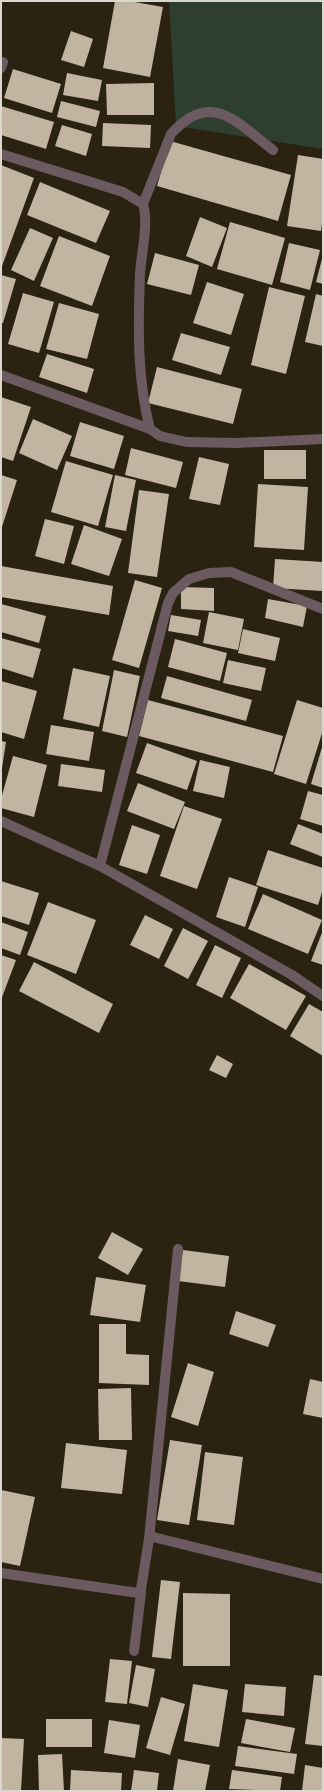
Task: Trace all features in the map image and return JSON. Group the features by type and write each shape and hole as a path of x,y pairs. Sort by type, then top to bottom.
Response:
{"street":[{"path":"150,429 141,389 139,349 139,294 145,218 143,204 171,134 179,125 194,114 204,112 226,114 273,150"},
{"path":"1,154 123,192 143,204"},
{"path":"1,374 150,429 160,436 186,442 237,443 323,439"},
{"path":"100,866 168,602 173,593 180,585 193,577 209,573 231,572 323,609"},
{"path":"1,821 100,866 292,975 323,996"},
{"path":"134,1651 149,1539 178,1249"},
{"path":"149,1539 155,1537 323,1579"},
{"path":"1,1574 132,1594 141,1592"}],"green space":[{"path":"169,1 323,1 323,149 176,126"}],"building":[{"path":"115,1 129,1 163,7 150,77 103,68"},
{"path":"71,31 93,39 84,67 61,60"},
{"path":"13,69 61,84 52,113 4,98"},
{"path":"67,73 102,80 98,101 63,95"},
{"path":"154,83 154,115 107,115 106,84"},
{"path":"61,101 100,111 96,127 57,117"},
{"path":"1,106 54,122 46,149 1,135"},
{"path":"103,123 151,125 150,148 102,146"},
{"path":"62,125 92,134 86,156 55,146"},
{"path":"170,141 291,175 278,221 157,186"},
{"path":"298,155 323,159 323,215 321,231 287,226"},
{"path":"1,165 34,178 1,269"},
{"path":"40,182 110,211 96,243 27,215"},
{"path":"200,217 227,228 212,267 186,256"},
{"path":"230,222 285,238 272,285 217,269"},
{"path":"30,228 53,238 34,281 11,270"},
{"path":"59,236 110,256 92,306 40,286"},
{"path":"289,243 320,250 310,290 280,282"},
{"path":"155,253 199,265 191,295 147,284"},
{"path":"323,255 323,284 316,282"},
{"path":"1,275 16,279 3,323 1,323"},
{"path":"207,282 244,294 231,335 193,323"},
{"path":"269,287 305,296 286,374 251,365"},
{"path":"23,293 54,302 39,353 8,344"},
{"path":"316,294 323,296 323,346 305,342"},
{"path":"59,303 99,314 87,359 46,349"},
{"path":"181,333 230,347 221,375 172,360"},
{"path":"47,354 94,369 87,393 39,377"},
{"path":"157,367 242,389 233,424 148,403"},
{"path":"1,397 31,407 13,461 1,457"},
{"path":"33,419 72,436 57,470 19,453"},
{"path":"80,422 124,436 114,469 70,456"},
{"path":"131,448 183,462 176,488 125,475"},
{"path":"264,450 306,450 306,479 264,479"},
{"path":"199,457 229,464 220,505 189,499"},
{"path":"66,461 113,475 98,526 51,512"},
{"path":"1,475 17,480 1,530"},
{"path":"115,475 136,480 126,531 105,527"},
{"path":"258,484 308,487 304,550 254,547"},
{"path":"139,490 169,494 157,577 128,573"},
{"path":"45,519 74,526 64,564 35,556"},
{"path":"84,525 122,539 109,576 71,564"},
{"path":"275,559 323,562 323,591 273,588"},
{"path":"1,566 113,586 109,615 1,597"},
{"path":"135,580 162,588 139,668 112,660"},
{"path":"181,587 214,588 214,611 181,609"},
{"path":"268,599 307,606 303,627 265,618"},
{"path":"1,604 46,616 39,643 1,632"},
{"path":"209,612 244,619 238,650 203,643"},
{"path":"171,615 201,620 198,636 168,631"},
{"path":"243,629 280,638 275,661 238,653"},
{"path":"1,638 41,649 33,678 1,668"},
{"path":"175,639 227,653 220,681 168,667"},
{"path":"228,660 266,668 261,691 223,683"},
{"path":"73,668 110,676 99,727 63,719"},
{"path":"114,670 140,676 127,737 102,731"},
{"path":"167,676 252,700 246,721 161,698"},
{"path":"1,681 37,691 24,739 1,732"},
{"path":"148,700 283,736 273,772 139,736"},
{"path":"297,700 323,708 323,730 306,784 274,774"},
{"path":"51,725 94,732 89,761 46,754"},
{"path":"1,741 6,742 2,768 1,768"},
{"path":"147,743 197,761 187,790 136,773"},
{"path":"323,744 323,788 311,784"},
{"path":"13,756 47,765 34,817 1,808 1,799"},
{"path":"200,760 230,767 224,798 193,791"},
{"path":"61,764 105,770 102,792 58,786"},
{"path":"138,783 185,802 174,829 127,811"},
{"path":"308,791 323,795 323,826 300,819"},
{"path":"184,806 222,819 197,889 160,876"},
{"path":"298,824 323,834 323,857 290,844"},
{"path":"132,825 160,835 147,874 119,865"},
{"path":"268,850 323,868 323,889 318,905 256,885"},
{"path":"229,877 258,887 245,927 216,917"},
{"path":"1,881 39,893 29,925 1,916"},
{"path":"263,894 322,920 308,954 248,929"},
{"path":"48,902 96,920 76,974 27,955"},
{"path":"145,915 173,929 159,959 130,945"},
{"path":"1,922 28,932 20,955 1,948"},
{"path":"183,928 208,941 188,979 164,966"},
{"path":"323,930 323,965 311,961"},
{"path":"215,945 241,958 222,998 196,985"},
{"path":"1,955 16,960 1,1000"},
{"path":"34,962 113,1004 99,1033 19,991"},
{"path":"249,964 306,996 286,1030 230,998"},
{"path":"309,1004 323,1012 323,1056 290,1036"},
{"path":"217,1055 233,1064 226,1078 209,1070"},
{"path":"112,1232 143,1249 128,1275 98,1258"},
{"path":"183,1250 229,1256 225,1287 178,1281"},
{"path":"96,1277 146,1285 140,1322 90,1315"},
{"path":"236,1311 276,1325 268,1347 229,1334"},
{"path":"99,1324 126,1324 126,1354 149,1355 149,1385 99,1383"},
{"path":"188,1363 214,1372 198,1426 171,1417"},
{"path":"310,1379 323,1382 323,1418 303,1414"},
{"path":"131,1388 132,1440 99,1440 98,1389"},
{"path":"170,1440 202,1445 189,1525 157,1520"},
{"path":"66,1443 127,1450 122,1494 61,1488"},
{"path":"205,1452 243,1457 234,1525 197,1520"},
{"path":"1,1490 35,1497 20,1566 1,1562"},
{"path":"161,1580 180,1582 171,1659 152,1657"},
{"path":"183,1593 230,1594 230,1666 183,1666"},
{"path":"110,1659 132,1661 127,1704 105,1702"},
{"path":"136,1665 155,1669 148,1707 129,1703"},
{"path":"314,1675 323,1676 323,1746 305,1744"},
{"path":"193,1684 228,1690 219,1747 184,1741"},
{"path":"245,1684 286,1687 284,1716 242,1712"},
{"path":"161,1697 185,1704 170,1755 146,1748"},
{"path":"46,1719 92,1719 92,1747 46,1747"},
{"path":"246,1719 295,1728 290,1752 241,1743"},
{"path":"109,1720 140,1725 135,1758 104,1753"},
{"path":"1,1738 24,1739 21,1791 1,1791"},
{"path":"238,1746 297,1754 294,1774 235,1766"},
{"path":"62,1754 64,1791 39,1791 38,1755"},
{"path":"178,1759 210,1765 205,1791 173,1791"},
{"path":"305,1765 323,1768 323,1791 302,1791"},
{"path":"71,1770 122,1773 121,1791 70,1791"},
{"path":"134,1770 159,1773 157,1791 131,1791"},
{"path":"232,1770 282,1777 280,1791 229,1789"}]}
